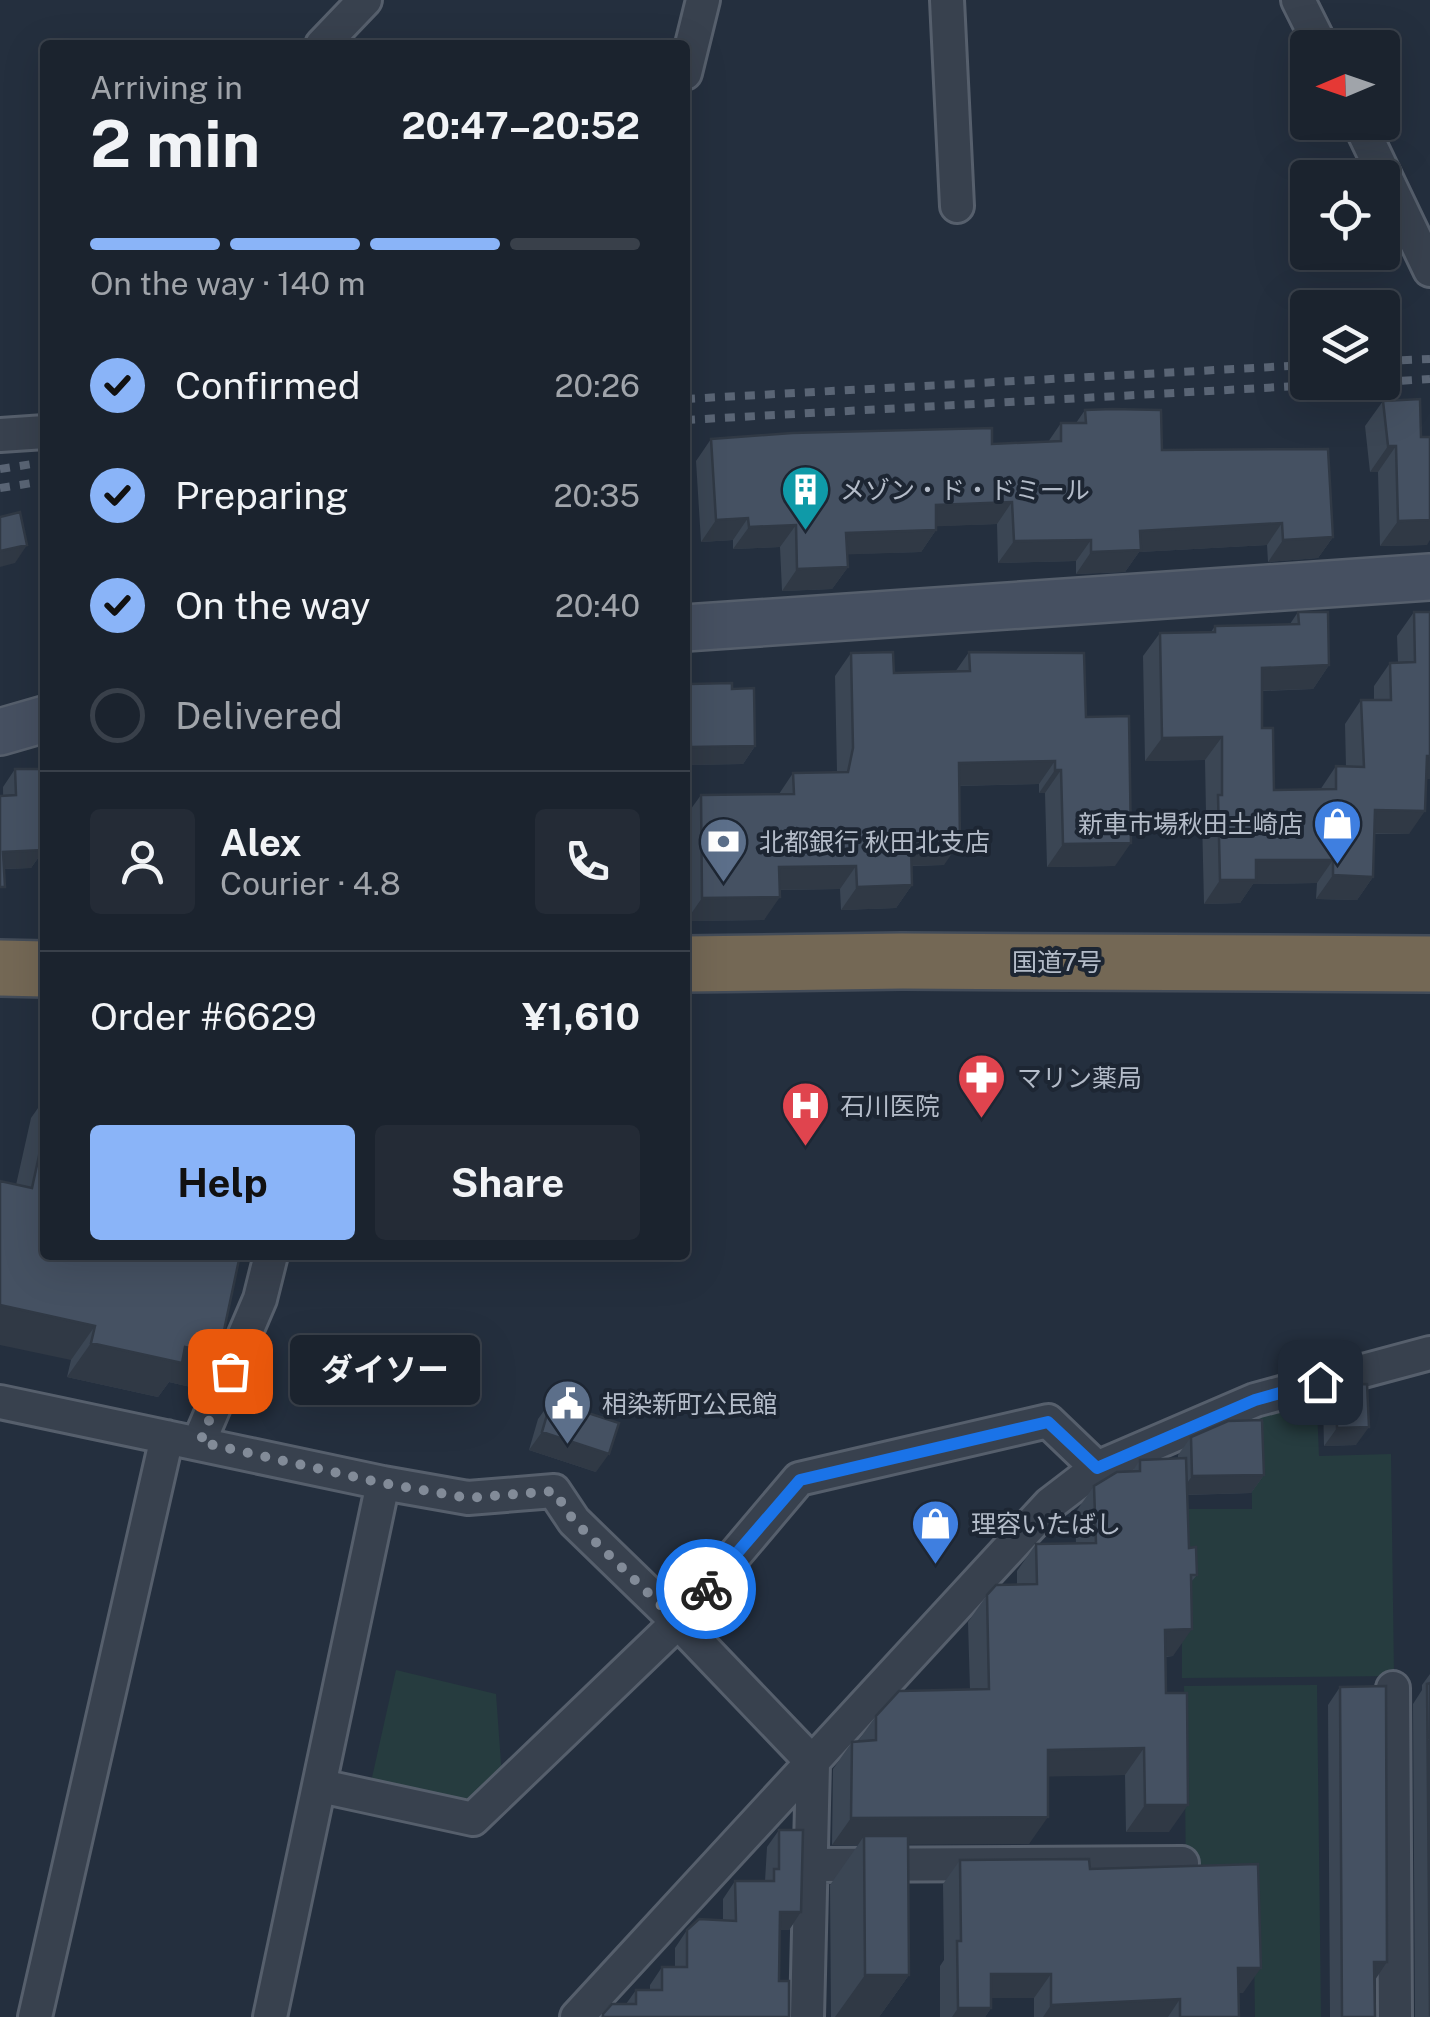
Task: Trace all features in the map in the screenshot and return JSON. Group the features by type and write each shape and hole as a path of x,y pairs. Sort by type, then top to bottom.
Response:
{"highway":[{"name":"国道7号","path":"690,964 1430,964"},
{"path":"0,968 40,969"}],"street":[{"path":"327,40 365,0"},
{"path":"690,53 703,0"},
{"path":"946,0 957,206"},
{"path":"1298,0 1313,30"},
{"path":"1368,140 1430,270"},
{"path":"0,435 40,432"},
{"path":"690,628 1430,577"},
{"path":"0,732 40,720"},
{"path":"35,2017 183,1440 260,1299 270,1260"},
{"path":"577,2017 1050,1504 1097,1468 1255,1400 1430,1353"},
{"path":"0,1402 468,1498 554,1491 574,1521 678,1622 813,1763 807,2017"},
{"path":"321,1786 473,1819 678,1622 800,1480 1048,1422 1097,1468"},
{"path":"270,2017 382,1483"},
{"path":"1393,1688 1395,2017"},
{"path":"811,1865 1182,1863"}],"green space":[{"path":"1317,1407 1319,1456 1391,1454 1394,1676 1182,1678 1182,1509 1252,1509 1251,1422 1268,1414"},
{"path":"396,1670 496,1694 502,1777 471,1804 371,1782"},
{"path":"1317,1685 1321,2017 1255,2017 1253,1882 1186,1882 1184,1686"}],"building":[{"path":"1420,399 1421,437 1430,437 1430,520 1398,521 1396,446 1388,446 1383,401"},
{"path":"1085,410 1161,410 1162,450 1328,449 1333,537 1283,540 1282,523 1140,531 1141,550 1091,552 1091,540 1014,541 1012,502 936,505 936,530 846,533 848,567 797,569 796,525 749,527 748,518 716,520 711,439 992,428 992,444 1061,441 1061,423 1086,423"},
{"path":"20,512 27,545 0,551 0,517"},
{"path":"1298,612 1328,612 1329,665 1262,668 1262,728 1273,728 1274,790 1336,789 1336,766 1364,767 1361,700 1391,700 1390,663 1415,662 1414,612 1430,612 1430,756 1425,811 1375,810 1373,877 1333,875 1333,860 1256,860 1256,880 1220,880 1218,795 1222,795 1222,737 1162,738 1160,633 1215,632 1215,626 1299,624"},
{"path":"893,652 894,673 970,671 969,652 1084,653 1086,717 1129,716 1131,843 1063,844 1061,770 1055,770 1055,761 959,763 960,842 911,843 912,885 857,887 856,866 779,867 780,897 702,898 701,795 794,794 793,773 848,772 853,748 851,653"},
{"path":"732,683 732,689 754,688 755,746 691,747 690,684"},
{"path":"15,769 40,769 40,850 3,852 5,887 0,887 0,796 16,795"},
{"path":"40,1151 40,1260 239,1260 219,1354 185,1347 182,1363 91,1343 95,1326 0,1305 0,1181 32,1188"},
{"path":"1367,1384 1369,1427 1337,1428 1336,1385"},
{"path":"551,1401 619,1423 609,1454 542,1432"},
{"path":"1262,1420 1264,1475 1192,1476 1191,1437 1228,1421"},
{"path":"1186,1458 1189,1548 1196,1547 1197,1575 1191,1575 1192,1629 1165,1630 1166,1693 1187,1693 1188,1805 1145,1805 1144,1748 1048,1750 1048,1817 851,1818 852,1742 876,1740 876,1716 899,1691 989,1689 987,1595 996,1585 1037,1584 1036,1544 1096,1543 1094,1486 1117,1472 1140,1471 1140,1460"},
{"path":"1430,1683 1430,2016 1427,1684"},
{"path":"1386,1686 1387,1962 1374,1962 1375,2017 1342,2017 1340,1687"},
{"path":"779,1830 803,1830 801,1912 780,1912 779,1981 789,1981 789,2017 603,2017 612,2004 636,2004 636,1990 662,1990 662,1967 687,1967 687,1930 699,1919 736,1921 735,1881 774,1881 774,1869 779,1869"},
{"path":"864,1836 908,1836 909,1975 865,1975"},
{"path":"1089,1859 1090,1869 1258,1864 1261,1968 1238,1968 1239,2017 1180,2017 1180,1999 1051,2005 1051,1974 991,1974 991,2008 958,2008 960,1860"}],"railway":[{"path":"1400,360 1430,359"},
{"path":"690,399 1290,366"},
{"path":"1400,381 1430,379"},
{"path":"690,420 1290,386"},
{"path":"0,469 40,463"},
{"path":"0,488 40,482"}],"way so far":[{"path":"230,1371 200,1442 468,1498 554,1491 574,1521 678,1622 706,1589"}],"place":[{"name":"メゾン・ド・ドミール","path":"805,532"},
{"name":"新車市場秋田土崎店","path":"1338,866"},
{"name":"北都銀行 秋田北支店","path":"724,884"},
{"name":"マリン薬局","path":"982,1120"},
{"name":"石川医院","path":"805,1148"},
{"name":"ダイソー","path":"230,1371"},
{"name":"相染新町公民館","path":"567,1446"},
{"name":"理容いたばし","path":"936,1566"}],"route":[{"path":"706,1589 800,1480 1048,1422 1097,1468 1255,1400 1320,1382"}]}
